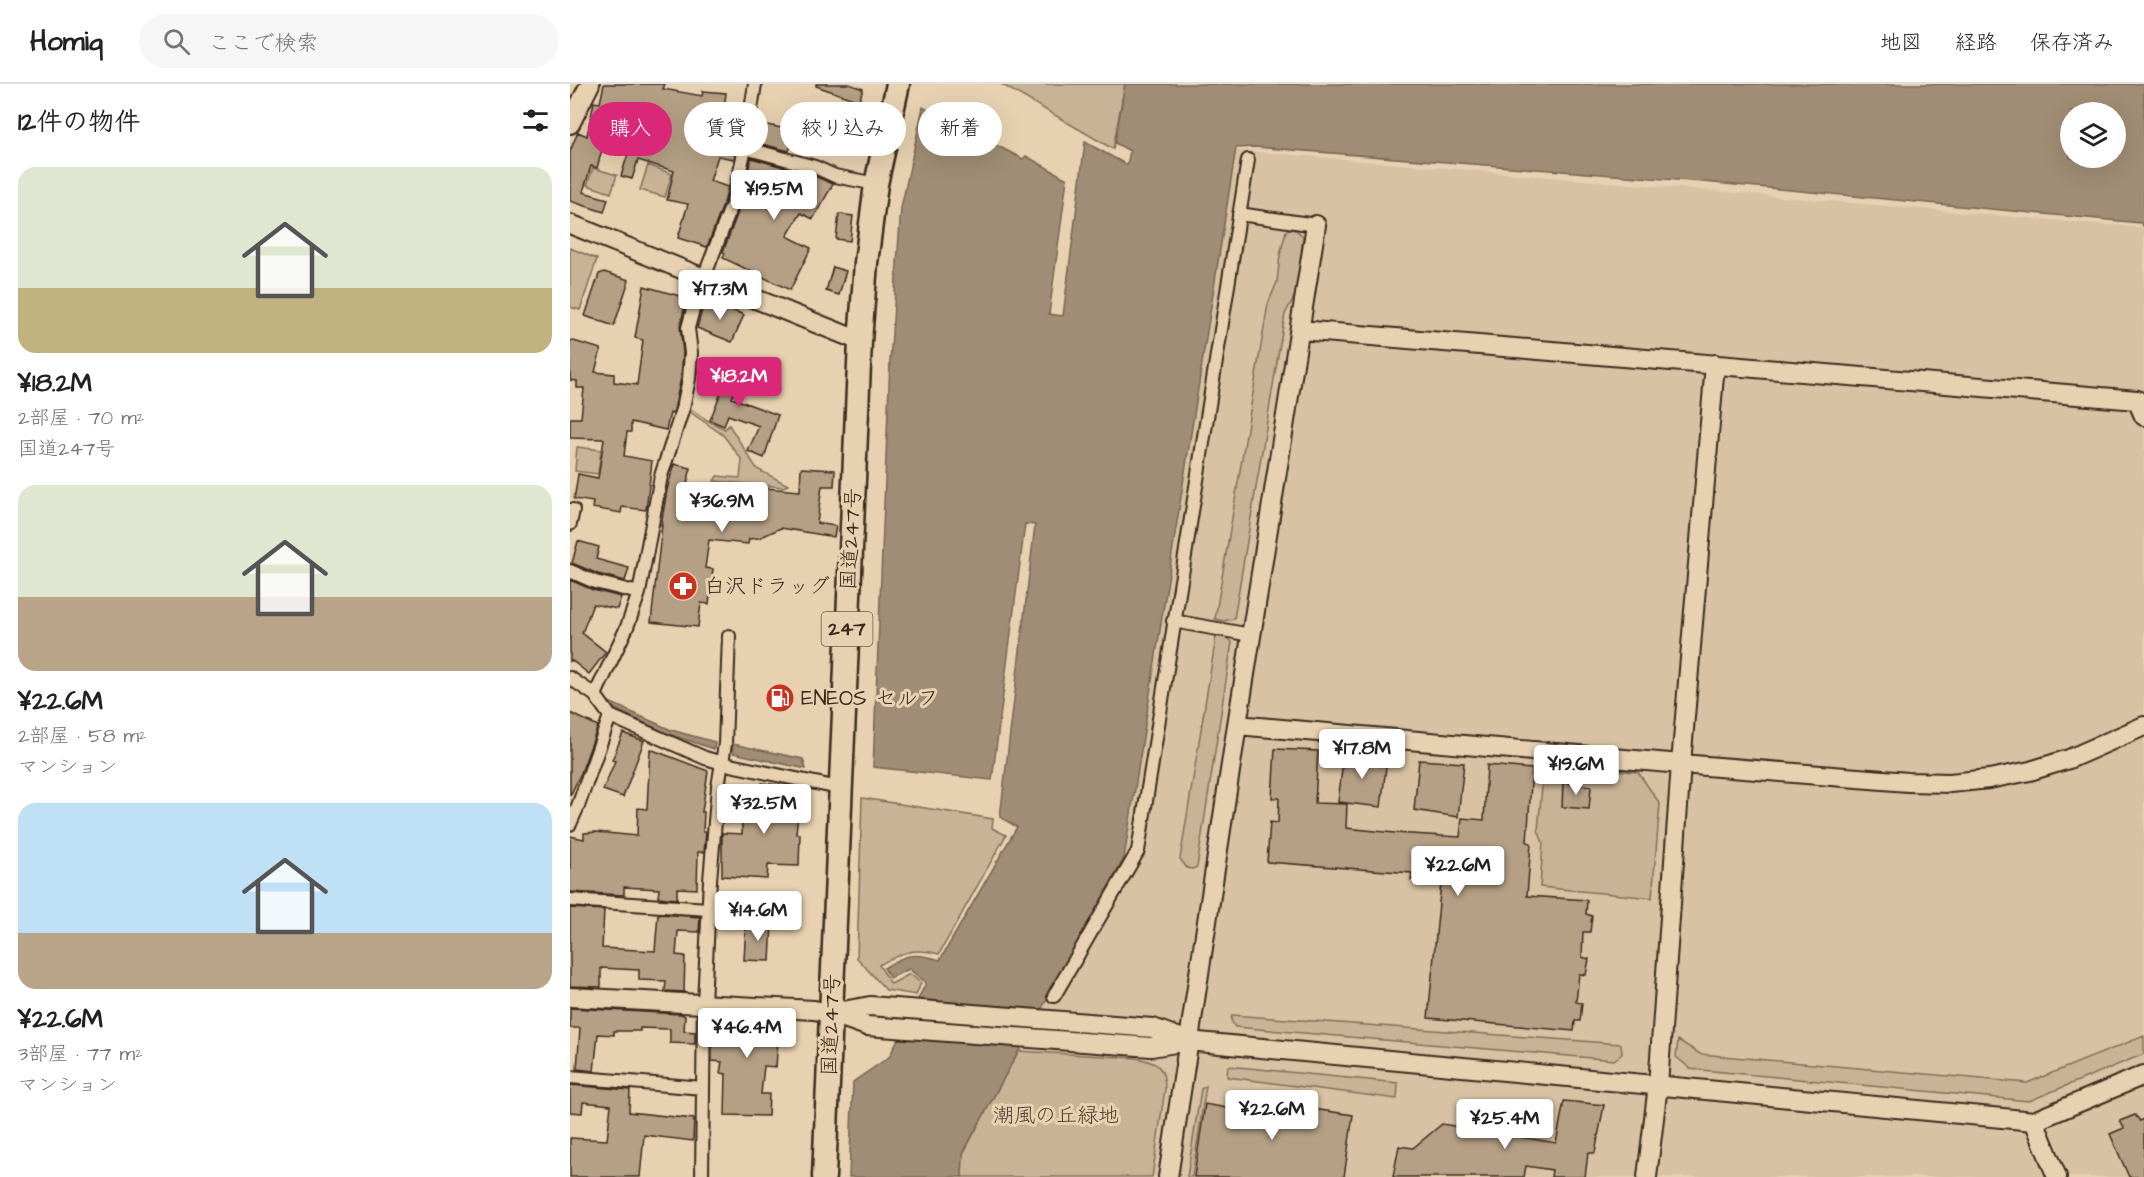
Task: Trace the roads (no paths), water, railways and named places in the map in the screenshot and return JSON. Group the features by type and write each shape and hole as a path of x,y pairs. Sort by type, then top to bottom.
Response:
{"highway":[{"name":"国道247号","path":"824,1177 860,341 866,262 876,184 898,84"}],"street":[{"path":"570,124 590,84"},
{"path":"753,102 756,84"},
{"path":"768,155 835,176 876,184"},
{"path":"595,695 627,627 639,593 661,476 683,408 689,379 691,353 688,328 696,297 733,202 743,156"},
{"path":"1054,996 1138,851 1248,160"},
{"path":"1168,1177 1316,225 1239,214"},
{"path":"570,224 860,341"},
{"path":"1300,330 2137,400 2144,416"},
{"path":"1647,1177 1658,1085 1681,764 1715,364"},
{"path":"570,510 573,510 570,524"},
{"path":"570,571 595,582 639,593"},
{"path":"1173,621 1251,635"},
{"path":"702,1177 704,1003 718,787 723,755 729,636"},
{"path":"570,678 595,695 610,716 668,742 839,788"},
{"path":"570,824 610,716"},
{"path":"1237,725 1681,764 1908,782 1950,783 1989,779 2030,771 2069,759 2144,726"},
{"path":"570,900 709,909"},
{"path":"570,997 704,1003 830,1013 881,1006 1153,1028 1188,1041"},
{"path":"830,1013 867,1026 1151,1047 1188,1041 2034,1121 2144,1075"},
{"path":"570,1077 703,1088"},
{"path":"2034,1121 2057,1177"}],"place":[{"name":"白沢ドラッグ","path":"683,586"},
{"name":"ENEOS セルフ","path":"780,698"}],"park label":[{"name":"潮風の丘緑地","path":"1056,1115"}]}
